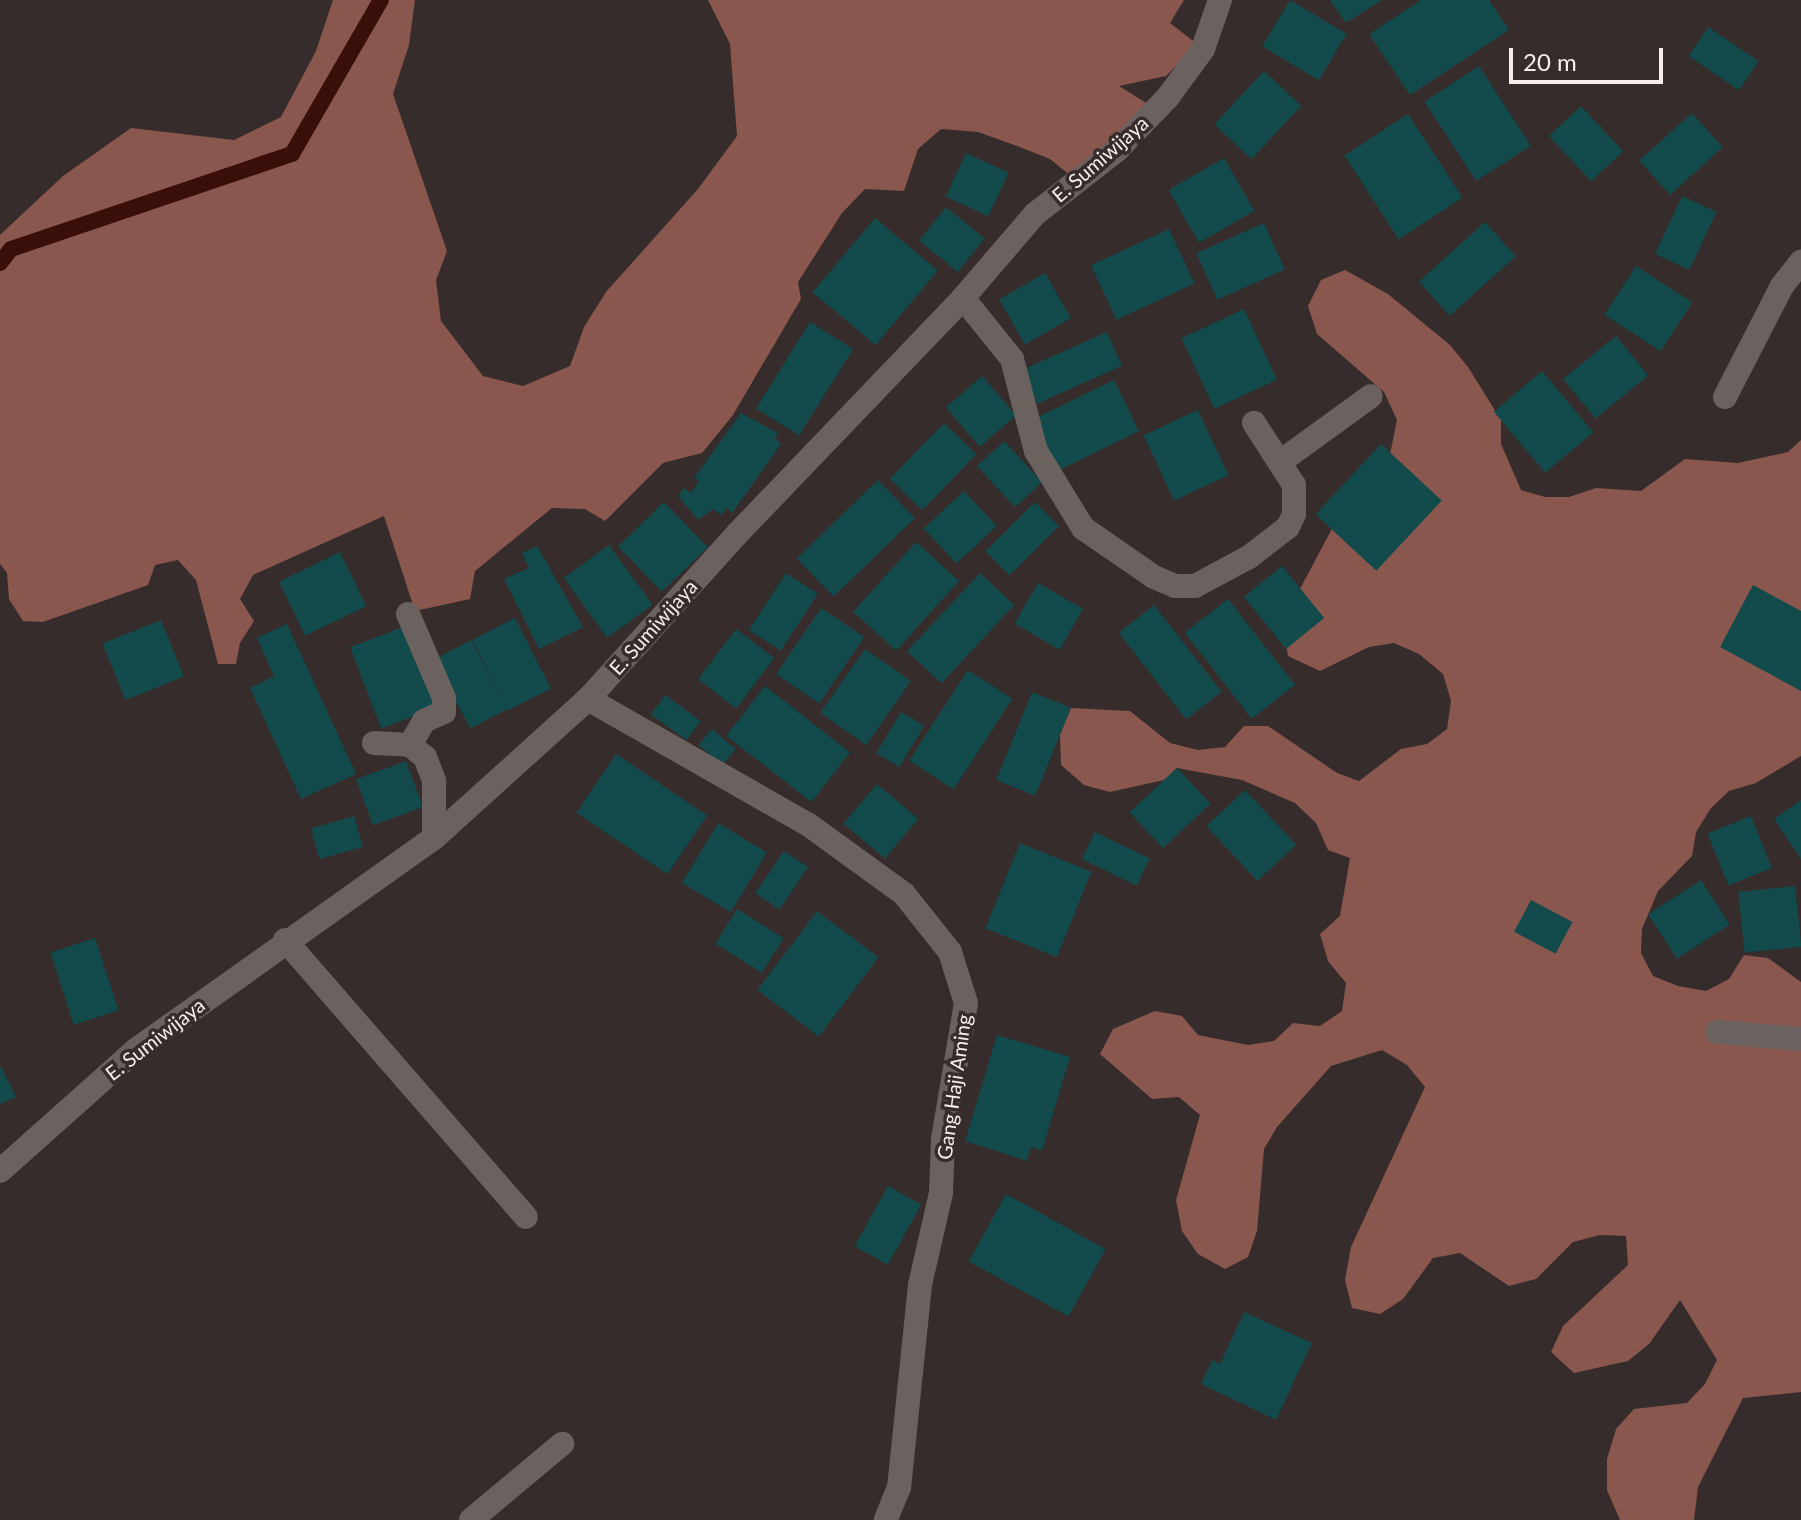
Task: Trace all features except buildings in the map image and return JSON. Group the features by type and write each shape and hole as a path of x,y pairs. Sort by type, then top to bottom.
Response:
{"street":[{"name":"E. Sumiwijaya","path":"0,1171 137,1049 285,940 434,838 588,699 738,533 963,298 1035,214 1117,150 1168,97 1203,49 1220,0"},
{"path":"1725,397 1782,286 1801,262"},
{"path":"963,298 1012,359 1036,451 1083,528 1154,577 1175,586 1195,586 1249,557 1288,527 1294,514 1294,485 1254,423"},
{"path":"1280,462 1371,396"},
{"path":"408,614 444,698 444,712 424,721 410,745"},
{"name":"Gang Haji Aming","path":"588,699 809,825 904,894 950,952 966,1003 943,1139 941,1193 920,1285 899,1487 886,1520"},
{"path":"374,743 410,745 425,757 434,781 434,838"},
{"path":"285,940 526,1217"},
{"path":"1717,1032 1801,1039"},
{"path":"471,1520 562,1444"}],"shaded area":[{"path":"333,0 415,0 409,45 393,94 447,251 436,280 441,321 483,376 523,386 570,366 584,327 606,292 698,189 737,136 730,44 708,0 1184,0 1170,23 1197,44 1166,76 1119,86 1151,106 1080,183 1050,159 1017,146 978,132 941,129 918,149 904,191 865,189 842,213 798,282 801,299 733,415 702,453 663,463 605,521 585,509 552,508 475,571 470,599 415,611 384,516 253,575 240,599 254,621 240,643 236,664 218,664 196,580 178,560 155,565 148,585 43,622 23,621 9,599 7,573 0,564 0,235 63,176 131,128 234,140 281,117 316,51"},
{"path":"1345,270 1388,294 1450,345 1468,367 1501,420 1501,444 1521,490 1545,497 1569,497 1596,488 1641,491 1685,459 1738,463 1788,452 1801,440 1801,756 1756,783 1729,791 1711,808 1696,832 1692,856 1658,891 1642,929 1641,953 1653,976 1678,986 1706,991 1729,979 1744,955 1768,958 1801,982 1801,1392 1743,1398 1698,1487 1694,1520 1620,1520 1607,1490 1607,1459 1616,1429 1634,1409 1687,1403 1705,1384 1717,1360 1680,1300 1649,1344 1628,1361 1574,1373 1551,1352 1563,1326 1628,1265 1626,1236 1600,1235 1573,1242 1536,1279 1509,1286 1460,1253 1433,1258 1403,1299 1380,1314 1352,1308 1345,1280 1351,1247 1425,1087 1407,1065 1382,1050 1331,1066 1277,1127 1264,1149 1257,1231 1248,1257 1225,1269 1198,1254 1182,1231 1176,1200 1200,1115 1179,1097 1152,1099 1100,1054 1113,1029 1155,1011 1182,1016 1198,1035 1248,1045 1274,1041 1293,1023 1320,1026 1342,1011 1346,983 1328,961 1320,934 1340,916 1350,858 1328,850 1316,823 1295,803 1242,780 1177,768 1164,780 1110,792 1084,785 1061,765 1060,734 1071,708 1130,711 1170,743 1198,750 1225,747 1244,726 1268,726 1337,773 1359,781 1401,749 1427,744 1447,729 1451,701 1443,674 1419,654 1394,643 1369,647 1320,671 1288,656 1283,628 1293,602 1334,525 1388,464 1397,420 1384,392 1317,334 1308,306 1321,280"}],"waterway":[{"path":"0,263 11,249 292,154 381,0"}]}
